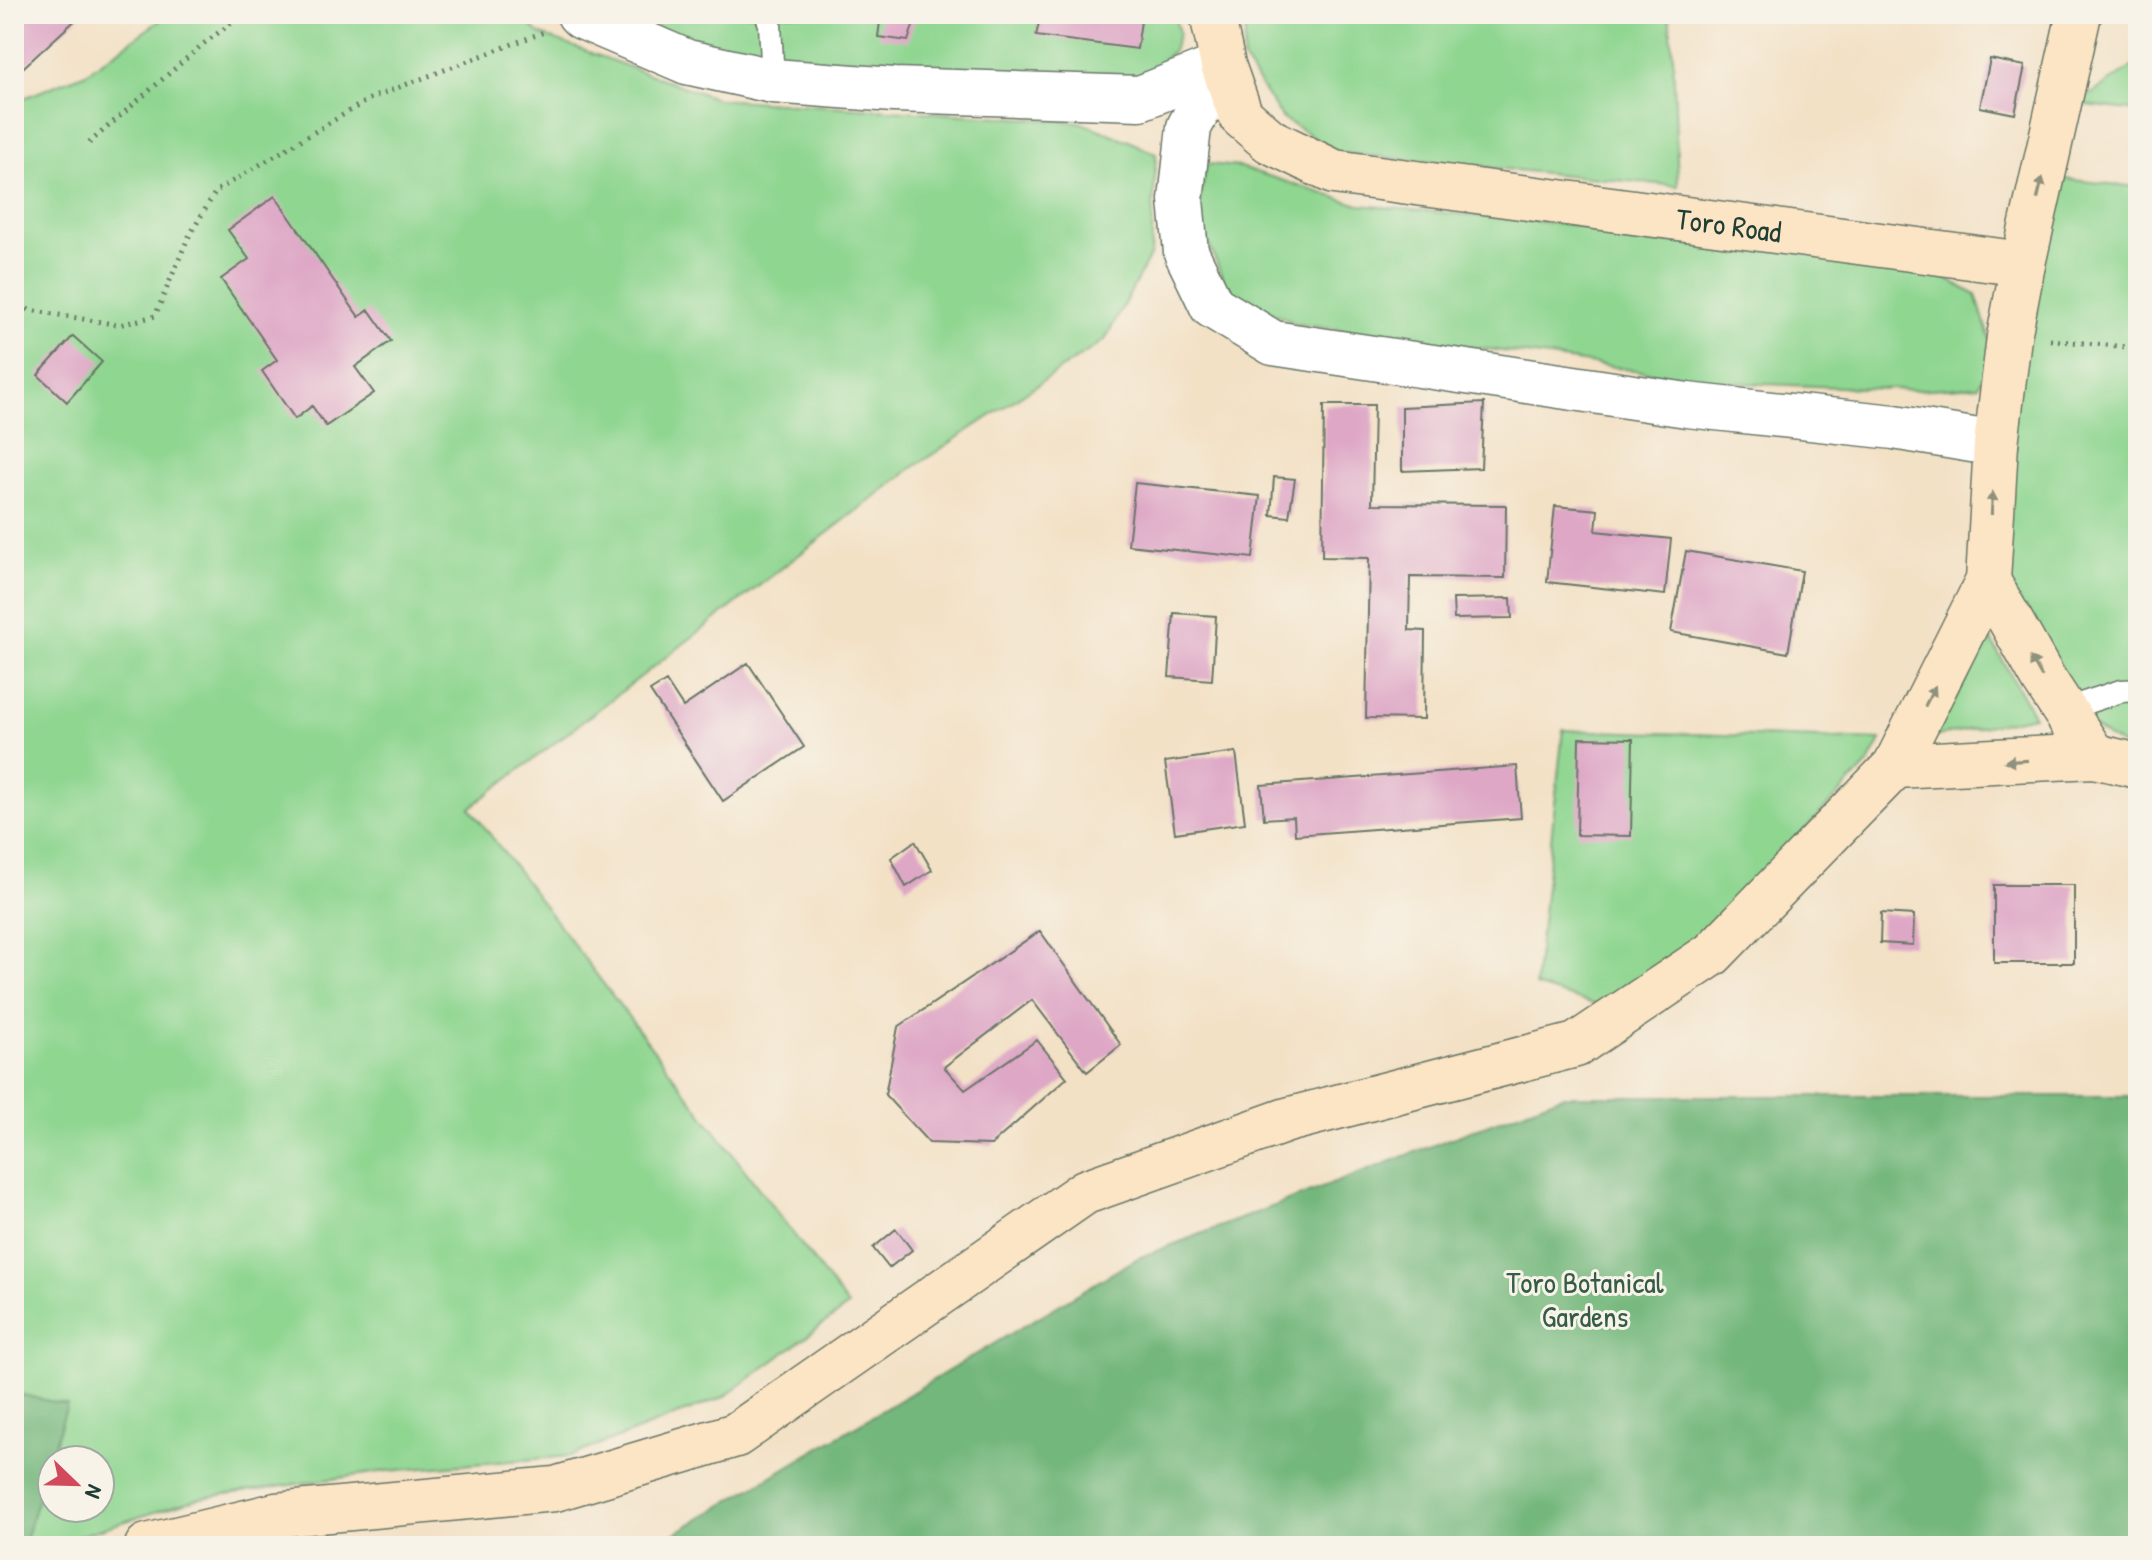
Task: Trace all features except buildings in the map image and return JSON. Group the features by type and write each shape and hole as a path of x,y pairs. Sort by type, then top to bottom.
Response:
{"main road":[{"name":"Toro Road","path":"1212,14 1223,65 1241,116 1270,141 1334,172 2023,264"},
{"path":"147,1546 276,1515 555,1489 736,1435 1085,1192 1287,1120 1576,1045 1712,954 1895,766 1988,581 1996,444 2009,337 2079,14"},
{"path":"1988,581 2063,710 2094,756"},
{"path":"1895,766 2094,756 2138,766"}],"street":[{"path":"581,16 687,62 773,81 894,90 1140,98 1223,65"},
{"path":"1223,65 1189,127 1181,200 1186,252 1212,306 1273,343 1687,405 1894,427 1996,444"}],"lane":[{"path":"766,14 770,24 773,81"},
{"path":"2063,710 2121,691 2138,690"}],"path":[{"path":"89,143 203,44 244,14"},
{"path":"14,300 29,310 119,325 155,316 188,238 216,191 371,98 581,16"},
{"path":"2009,337 2138,348"}],"green space":[{"path":"169,14 521,14 539,34 717,99 1079,122 1156,154 1151,254 1105,340 912,468 470,808 848,1306 724,1397 571,1456 387,1471 200,1498 46,1546 14,1546 14,102 86,73"},
{"path":"637,14 1174,14 1179,33 1173,51 1149,74 1113,81 978,69 731,59 636,18"},
{"path":"1247,14 1669,14 1678,186 1340,153 1282,118 1243,59"},
{"path":"2138,63 2138,111 2076,104"},
{"path":"1207,164 1240,167 1359,205 1563,224 1921,265 1976,295 1994,353 1978,386 1915,390 1712,382 1297,324 1228,291 1197,215"},
{"path":"2054,178 2138,187 2138,756 2057,704 2001,579 2013,406"},
{"path":"1990,638 2034,716 1933,737"},
{"path":"1563,730 1881,740 1869,763 1693,946 1600,1006 1535,986"},
{"name":"Toro Botanical Gardens","path":"1562,1096 2138,1096 2138,1546 654,1546 1138,1258"},
{"path":"14,1393 67,1405 55,1444 36,1444 36,1504 23,1546 14,1546"}]}
